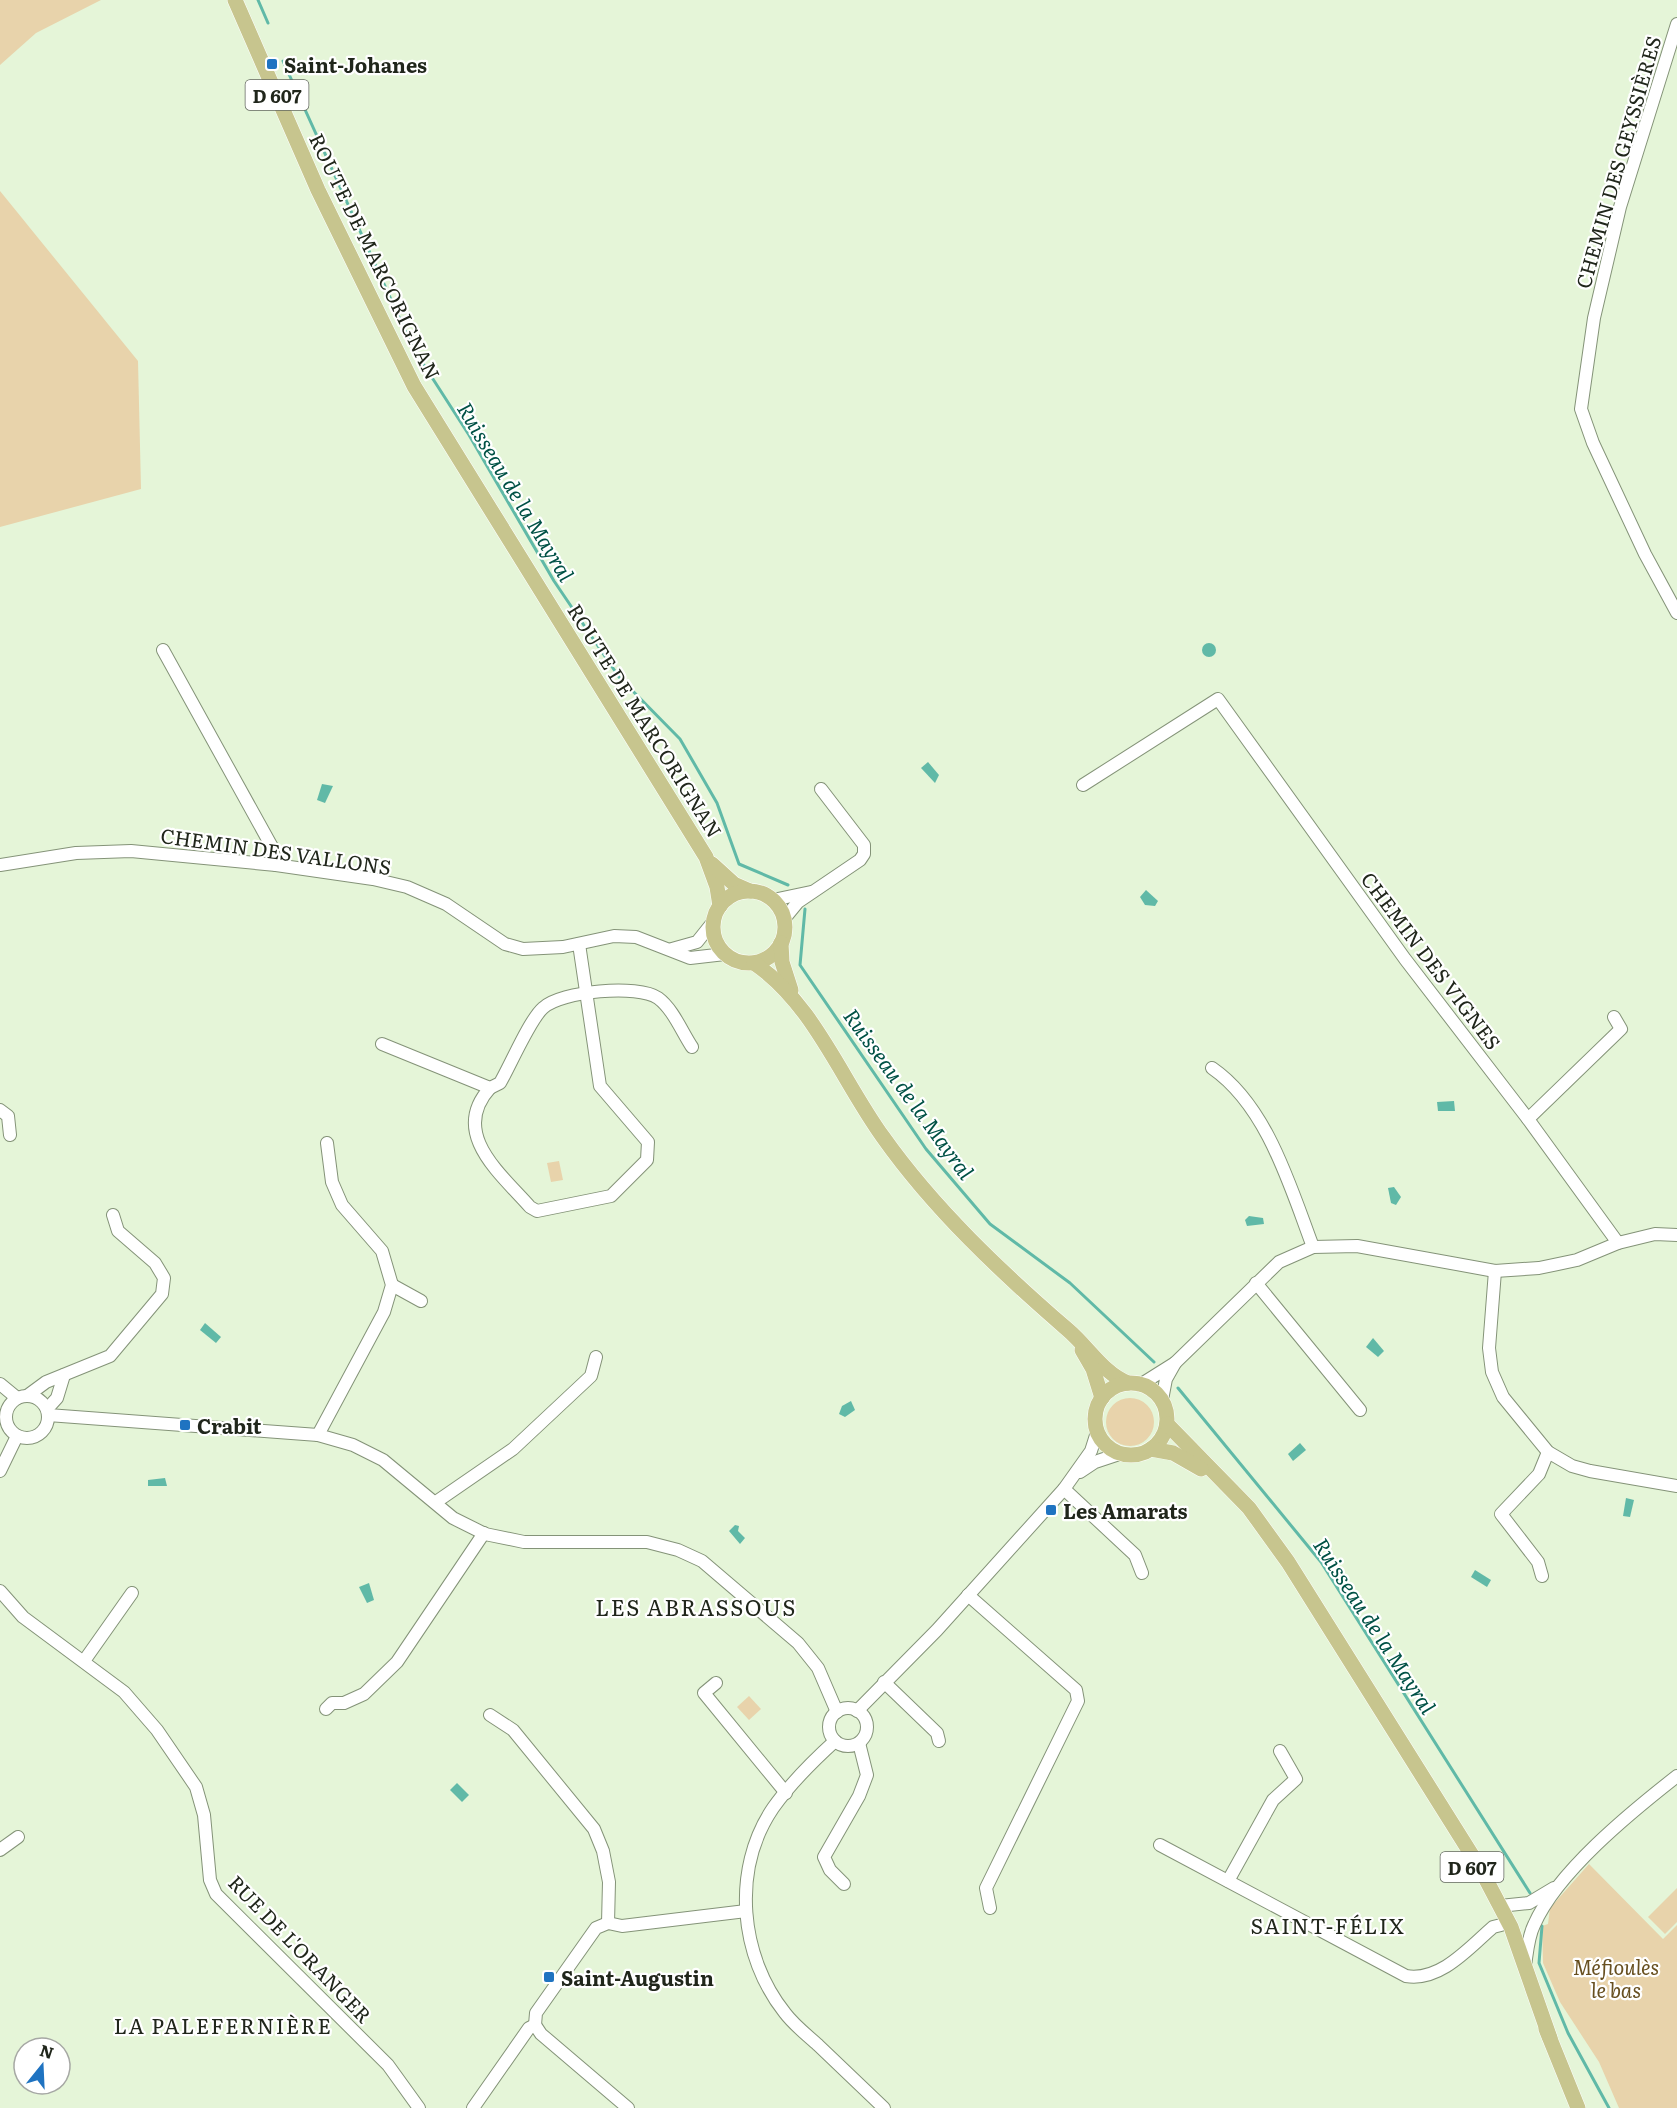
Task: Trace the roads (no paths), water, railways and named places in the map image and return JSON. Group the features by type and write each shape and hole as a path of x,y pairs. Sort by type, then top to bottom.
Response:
{"main road":[{"name":"ROUTE DE MARCORIGNAN","path":"235,0 318,190 414,386 706,857 717,886 720,906"},
{"name":"ROUTE DE MARCORIGNAN","path":"706,857 734,884 751,891"},
{"path":"754,963 774,952 781,943 785,932 784,919 773,900 751,891 739,892 720,906 713,922 715,939 725,954 734,959 754,963 771,974 793,996 882,1136 931,1198 1016,1283 1087,1347 1112,1375 1154,1391 1162,1400 1167,1413 1167,1424 1161,1439 1142,1454 1119,1454 1107,1446 1097,1432 1097,1414 1102,1398 1114,1388 1134,1384"},
{"path":"781,943 782,962 793,996"},
{"path":"1064,1327 1093,1370 1102,1398"},
{"name":"D 607","path":"1167,1424 1249,1508 1288,1562 1443,1809 1500,1906 1525,1966 1550,2038"},
{"name":"D 607","path":"1151,1449 1173,1454 1220,1480"},
{"name":"D 607","path":"1443,1809 1502,1925 1578,2108"}],"street":[{"name":"CHEMIN DES GEYSSIÈRES","path":"1677,24 1620,207 1594,318 1581,409 1593,443 1645,554 1677,613"},
{"path":"163,650 267,836 276,865"},
{"name":"CHEMIN DES VIGNES","path":"1083,785 1218,699 1408,963 1528,1119 1618,1243"},
{"path":"784,919 798,902 860,860 864,854 864,845 821,789"},
{"name":"CHEMIN DES VALLONS","path":"0,865 76,853 130,851 276,865 373,879 406,887 446,904 505,944 523,950 579,944 614,936 636,937 672,949 690,958 725,954"},
{"path":"773,900 812,892"},
{"path":"672,949 697,942 713,922"},
{"path":"579,944 587,993 600,1086 648,1142 649,1147 646,1160 621,1189 611,1196 545,1211 530,1207 486,1156 476,1137 476,1113 482,1097 490,1088 500,1083 541,1009 558,1000 587,993 640,992 657,997 666,1006 692,1047"},
{"path":"1528,1119 1621,1029 1614,1017"},
{"path":"382,1044 490,1088"},
{"path":"1212,1068 1230,1080 1274,1145 1313,1247"},
{"path":"0,1110 8,1116 10,1135"},
{"path":"318,1435 384,1312 392,1285 382,1251 342,1205 332,1182 327,1143"},
{"path":"64,1375 57,1398 48,1412 47,1424 38,1435 31,1438 17,1436 3,1419 11,1404 46,1382 110,1356 162,1294 164,1278 155,1263 118,1231 113,1215"},
{"path":"1134,1384 1174,1363 1279,1262 1313,1247 1357,1246 1495,1271 1539,1268 1577,1260 1618,1243 1655,1234 1677,1235"},
{"path":"1495,1271 1489,1351 1492,1372 1503,1396 1548,1452 1572,1466 1590,1471 1677,1486"},
{"path":"1256,1283 1360,1410"},
{"path":"392,1285 422,1301"},
{"path":"436,1502 513,1449 591,1376 596,1357"},
{"path":"1162,1400 1166,1380 1174,1363"},
{"path":"0,1384 22,1397 42,1402 48,1412"},
{"path":"48,1412 318,1435 353,1444 383,1460 453,1518 484,1533 524,1542 647,1542 678,1550 702,1561 798,1643 818,1668 837,1712"},
{"path":"857,1711 968,1595 1077,1474 1090,1451 1097,1432"},
{"path":"0,1471 17,1436"},
{"path":"1542,1575 1538,1562 1501,1514 1539,1474 1548,1452"},
{"path":"1077,1474 1095,1462 1119,1454"},
{"path":"1064,1489 1135,1555 1142,1573"},
{"path":"327,1708 332,1703 344,1703 364,1694 397,1662 484,1533"},
{"name":"RUE DE L'ORANGER","path":"0,1591 22,1617 124,1692 157,1730 196,1787 204,1815 210,1880 216,1894 388,2065 419,2108"},
{"path":"84,1661 132,1593"},
{"path":"968,1595 1076,1690 1078,1701 986,1888 990,1908"},
{"path":"884,1682 937,1733 939,1741"},
{"path":"716,1683 704,1693 786,1793"},
{"path":"844,1884 830,1870 824,1857 859,1796 867,1775 859,1743 867,1726 862,1715 857,1711 843,1709 837,1712 829,1726 835,1742 843,1746 859,1743"},
{"path":"490,1715 513,1730 594,1829 603,1851 609,1882 608,1923"},
{"path":"835,1742 773,1808 759,1834 751,1863 746,1911 747,1930 752,1952 767,1988 786,2015 884,2108"},
{"path":"1228,1881 1273,1800 1296,1779 1280,1752"},
{"path":"1525,1966 1532,1928 1558,1886 1615,1828 1677,1776"},
{"path":"0,1850 18,1837"},
{"path":"1161,1845 1406,1976 1418,1978 1433,1975 1493,1927 1502,1925"},
{"path":"1500,1906 1529,1903 1558,1886"},
{"path":"628,2108 541,2034 535,2025 536,2013 596,1928 608,1923 622,1926 746,1911"},
{"path":"472,2108 528,2028 535,2025"}],"water":[{"path":"1209,643 1214,645 1216,650 1214,655 1209,657 1204,655 1202,650 1204,645"},
{"path":"928,762 939,775 935,783 921,768"},
{"path":"322,784 333,786 325,803 317,800"},
{"path":"1146,890 1158,901 1155,906 1145,905 1140,897"},
{"path":"1454,1101 1455,1111 1438,1111 1437,1102"},
{"path":"1394,1187 1401,1197 1396,1205 1391,1203 1388,1188"},
{"path":"1249,1216 1263,1218 1264,1224 1247,1226 1245,1220"},
{"path":"205,1323 221,1337 216,1343 200,1330"},
{"path":"1373,1338 1384,1351 1378,1357 1366,1347"},
{"path":"851,1401 855,1410 845,1417 839,1414 842,1406"},
{"path":"1300,1443 1306,1450 1293,1461 1288,1454"},
{"path":"165,1478 167,1486 148,1486 148,1480"},
{"path":"1626,1498 1634,1500 1630,1517 1623,1516"},
{"path":"735,1525 739,1526 738,1531 745,1538 740,1544 729,1531"},
{"path":"1475,1570 1491,1580 1487,1587 1471,1577"},
{"path":"369,1583 374,1600 367,1603 359,1587"},
{"path":"457,1783 469,1795 462,1802 450,1790"}],"waterway":[{"name":"Ruisseau de la Mayral","path":"258,0 268,23"},
{"name":"Ruisseau de la Mayral","path":"283,61 413,348 469,435 554,581 619,677 680,739 717,803 739,864 788,885"},
{"name":"Ruisseau de la Mayral","path":"805,909 800,965 926,1149 990,1224 1070,1283 1154,1362"},
{"name":"Ruisseau de la Mayral","path":"1178,1388 1321,1562 1530,1893"},
{"name":"Ruisseau de la Mayral","path":"1542,1926 1539,1963 1568,2033 1609,2108"}],"place":[{"name":"Saint-Johanes","path":"272,64"},
{"name":"Crabit","path":"185,1425"},
{"name":"Les Amarats","path":"1051,1510"},
{"name":"Saint-Augustin","path":"549,1977"}],"district":[{"name":"LES ABRASSOUS","path":"696,1606"},
{"name":"SAINT-FÉLIX","path":"1328,1924"},
{"name":"LA PALEFERNIÈRE","path":"223,2024"}],"park label":[{"name":"Méfioulès le bas","path":"1616,1978"}]}
